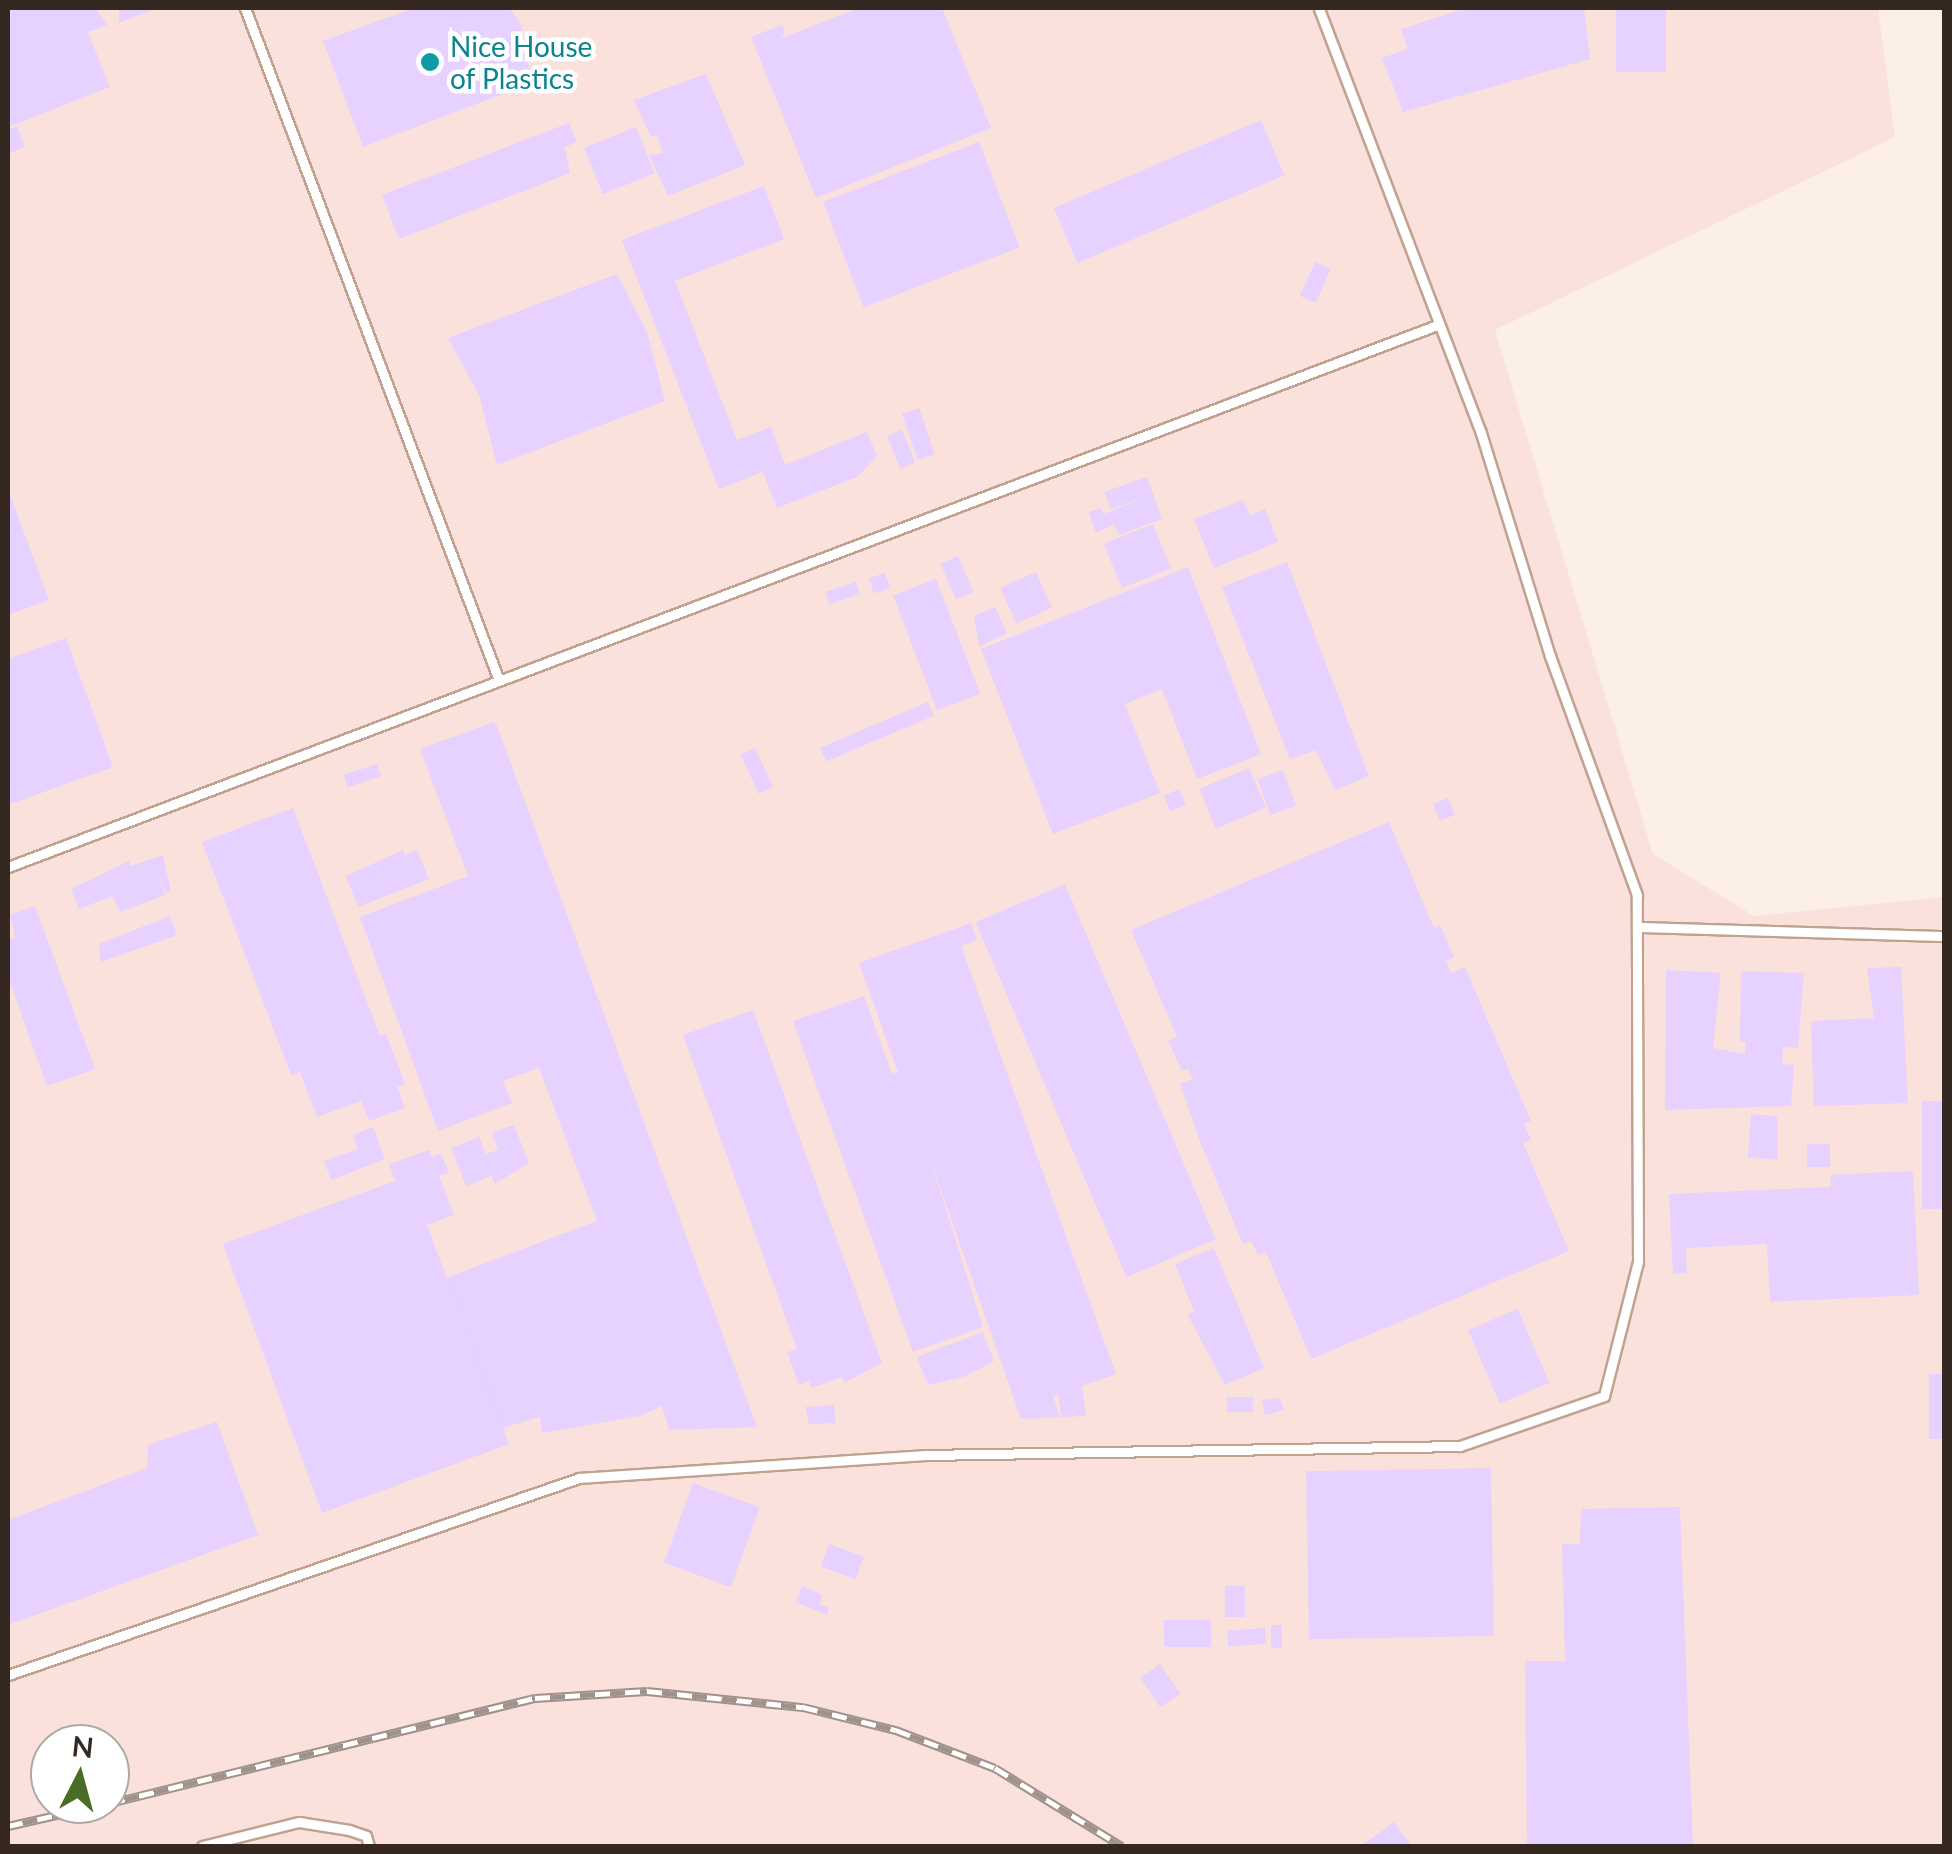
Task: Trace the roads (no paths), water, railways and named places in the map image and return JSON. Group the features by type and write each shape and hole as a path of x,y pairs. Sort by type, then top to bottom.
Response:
{"lane":[{"path":"244,8 498,678"},
{"path":"8,1675 579,1478 925,1456 1460,1446 1604,1396 1638,1262 1637,895 1550,656 1481,433 1436,324 1319,8"},
{"path":"8,866 1436,324"},
{"path":"1638,926 1944,936"},
{"path":"202,1846 299,1822 350,1830 366,1836 369,1846"}],"railway":[{"path":"130,1798 535,1698 647,1691 803,1707 896,1730 995,1768 1122,1846"},
{"path":"8,1826 30,1821"}],"place":[{"name":"Nice House of Plastics","path":"430,62"}]}
